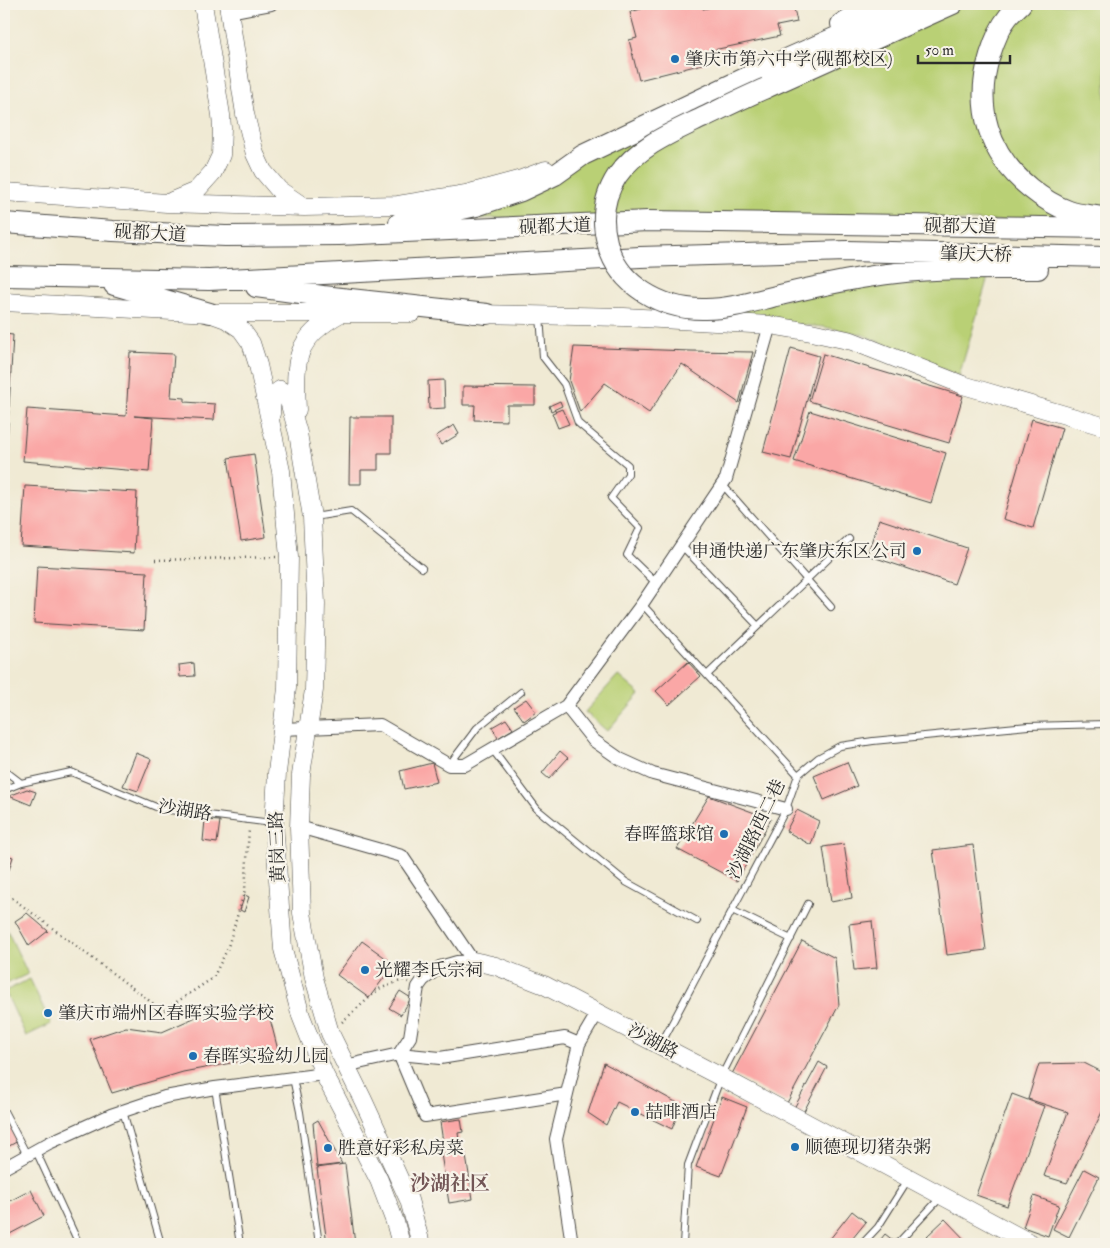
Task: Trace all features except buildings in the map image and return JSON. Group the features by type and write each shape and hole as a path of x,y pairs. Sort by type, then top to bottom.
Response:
{"main road":[{"path":"167,203 196,191 212,172 221,155 221,114 203,4"},
{"path":"765,78 873,4"},
{"path":"911,4 765,78 650,145 631,161 618,176 609,192 604,210 604,229 608,248 616,265 628,280 642,292 658,301 704,310 731,307 837,281 897,273 964,269 1106,269"},
{"path":"4,192 167,203 304,207 398,205 466,194 522,179 765,78 953,4"},
{"path":"1021,4 1008,17 994,40 987,63 983,88 984,117 993,142 1004,163 1021,181 1041,196 1068,211 1106,218"},
{"path":"228,8 245,114 255,154 263,172 279,190 304,207"},
{"path":"221,114 234,121 245,114"},
{"path":"339,235 476,206 521,191 554,175 583,155"},
{"name":"砚都大道","path":"4,224 226,236 339,235 648,222 1106,228"},
{"name":"砚都大道","path":"6,277 209,280 640,257 847,251"},
{"name":"肇庆大桥","path":"847,251 1106,257"},
{"path":"88,278 210,313 226,319 241,329 251,343 258,365 271,427"},
{"path":"209,280 323,296 487,314"},
{"path":"4,302 210,313 540,315 624,317 770,325 852,341 963,385 1106,427"},
{"path":"298,433 295,381 298,355 315,330 326,321 341,313"},
{"path":"271,427 272,396 280,390 287,394 298,433"},
{"name":"黄岗三路","path":"271,427 281,470 289,557 287,688 277,773 274,823 283,949 301,1016 324,1074 379,1180 401,1244"},
{"name":"黄岗三路","path":"298,433 312,517 316,614 314,690 302,775 299,827 302,913 314,978 330,1032 345,1066 364,1100 409,1200 421,1244"},
{"name":"沙湖路","path":"473,961 496,966 544,985 598,1012 910,1177 1032,1244"}],"street":[{"path":"228,8 271,4"},
{"path":"282,729 380,725 449,765 465,765 566,706 642,604 726,479 770,325"},
{"path":"566,706 592,740 620,759 653,774 786,809"},
{"path":"299,827 402,856 473,961"},
{"path":"399,1054 410,1036 418,987 423,980 440,967 457,962 473,961"},
{"path":"572,1244 556,1139 579,1044 598,1012"},
{"path":"345,1066 399,1054 440,1058 564,1038 579,1044"},
{"path":"399,1054 425,1116 567,1094"},
{"path":"4,1168 31,1153 123,1111 165,1097 215,1088 324,1074"}],"lane":[{"path":"540,315 542,357 564,384 578,423 628,465 628,474 611,498 640,528 627,555 656,583"},
{"path":"722,484 831,607"},
{"path":"312,517 351,511 422,568"},
{"path":"707,675 848,539"},
{"path":"682,545 758,626"},
{"path":"642,604 798,775"},
{"path":"449,765 477,728 521,692"},
{"name":"沙湖路西二巷","path":"661,1045 786,809 798,775 818,758 840,746 872,741 1028,726 1106,724"},
{"path":"492,749 537,809 626,882 697,921"},
{"path":"4,770 21,783"},
{"name":"沙湖路","path":"21,783 71,772 161,809 274,823"},
{"path":"4,790 21,783"},
{"path":"683,1244 688,1165 721,1077 808,904"},
{"path":"732,910 790,939"},
{"path":"293,1078 300,1112 319,1244"},
{"path":"215,1088 240,1244"},
{"path":"123,1111 161,1244"},
{"path":"5,1115 31,1153 79,1244"},
{"path":"862,1244 878,1227 910,1177"},
{"path":"897,1244 943,1195"}],"path":[{"path":"155,560 289,557"},
{"path":"4,892 163,1011 213,978 227,950 245,890 250,820"},
{"path":"330,1032 379,989 403,980 418,987"}],"green space":[{"path":"964,4 1106,4 1106,216 1065,221 445,218 648,132 690,133"},
{"path":"988,277 959,376 861,334 824,327 708,316 807,294 914,278"},
{"path":"618,675 640,694 607,731 585,712"},
{"path":"7,930 28,974 4,985 4,931"},
{"path":"30,979 51,1024 26,1036 5,991"}],"place":[{"name":"肇庆市第六中学(砚都校区)","path":"675,59"},
{"name":"申通快递广东肇庆东区公司","path":"917,551"},
{"name":"春晖篮球馆","path":"724,834"},
{"name":"光耀李氏宗祠","path":"365,970"},
{"name":"肇庆市端州区春晖实验学校","path":"48,1013"},
{"name":"春晖实验幼儿园","path":"193,1056"},
{"name":"喆啡酒店","path":"635,1112"},
{"name":"顺德现切猪杂粥","path":"795,1147"},
{"name":"胜意好彩私房菜","path":"328,1148"}],"district":[{"name":"沙湖社区","path":"450,1183"}]}
